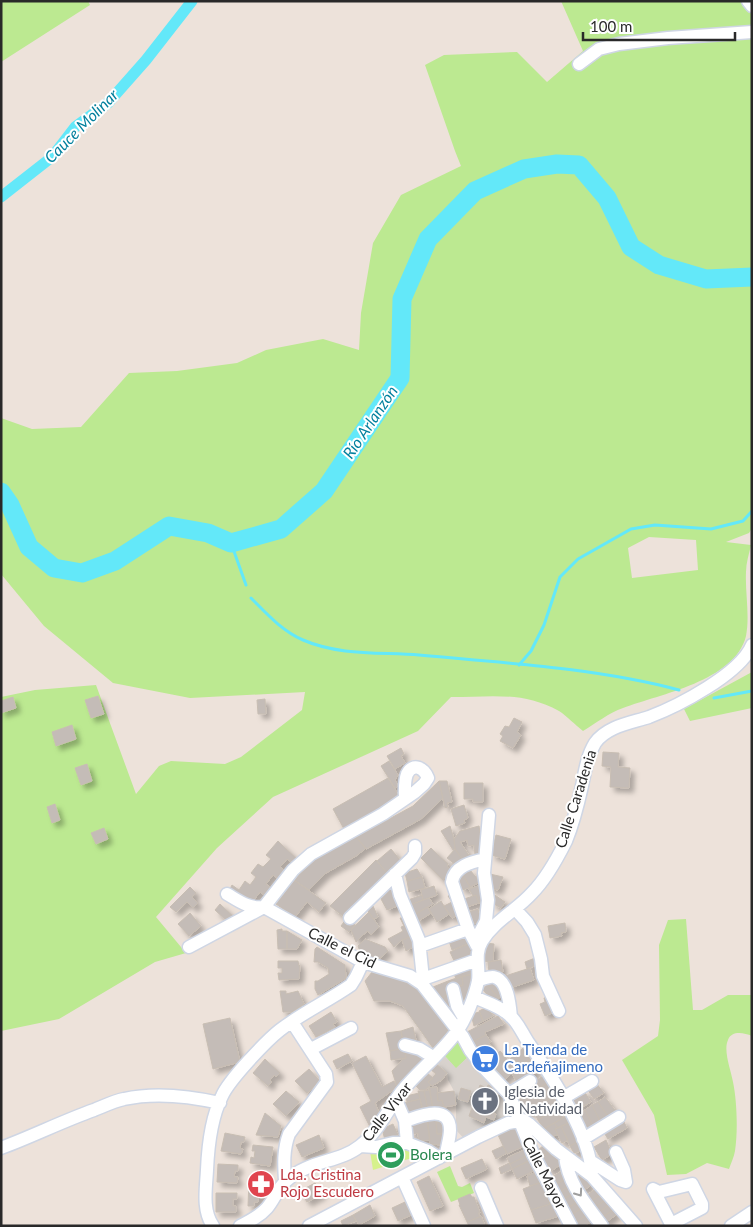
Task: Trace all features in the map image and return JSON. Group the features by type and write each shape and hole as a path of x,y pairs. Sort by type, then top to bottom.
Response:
{"street":[{"path":"748,1 752,6"},
{"path":"579,64 599,49 618,44 668,38 752,32"},
{"name":"Calle Caradenia","path":"478,954 490,930 532,893 566,841 579,797 588,756 600,737 609,730 656,714 731,672 743,661 752,645"},
{"path":"189,947 264,907 293,870 311,854 383,814 405,799"},
{"path":"458,1030 474,997 478,980 477,936 486,920 487,907 484,873 489,815"},
{"path":"350,918 412,858 415,853 415,846"},
{"path":"478,954 452,886 452,877 467,864 485,860"},
{"path":"395,874 400,895 419,940 423,981 478,954"},
{"name":"Calle el Cid","path":"227,894 255,908 264,907 363,962 423,981 470,1050 483,1067 509,1094"},
{"path":"515,909 527,922 535,935 543,976 559,1010"},
{"path":"420,946 468,930"},
{"path":"213,1226 208,1218 206,1206 208,1150 222,1095 242,1069 280,1030 350,984 356,978 363,962"},
{"path":"478,980 493,977 498,979 508,995 511,1017"},
{"path":"453,989 457,1006 464,1018"},
{"path":"474,997 508,1014 546,1066 583,1139 592,1162 592,1176"},
{"path":"285,1181 283,1160 285,1144 289,1134 327,1082 326,1074 292,1022"},
{"path":"310,1049 351,1028"},
{"name":"Calle Vivar","path":"240,1226 254,1219 267,1208 285,1181 302,1169 347,1154 360,1146 378,1125 406,1086 458,1030"},
{"path":"404,1045 420,1049 433,1057"},
{"path":"509,1094 530,1080"},
{"path":"563,1098 592,1081"},
{"name":"Calle Mayor","path":"509,1094 533,1154 571,1226"},
{"path":"1,1148 73,1117 123,1099 153,1096 196,1098 220,1103"},
{"path":"396,1100 405,1121 407,1143"},
{"path":"405,1121 428,1114 443,1114 448,1120 450,1130 442,1156"},
{"path":"583,1139 619,1117"},
{"path":"309,1226 508,1122 523,1120 556,1149 592,1176 636,1226"},
{"path":"360,1146 376,1147 393,1143 407,1143 442,1156"},
{"path":"592,1162 626,1182 624,1170 616,1152"},
{"path":"565,1156 567,1171 575,1188 602,1226"},
{"path":"402,1177 424,1226"},
{"path":"481,1188 497,1226"},
{"path":"731,1226 752,1212"}],"green space":[{"path":"1,1 88,1 90,5 1,62"},
{"path":"561,1 752,1 752,528 749,533 726,542 751,545 746,569 747,628 746,636 739,651 727,664 712,675 694,684 618,710 583,731 559,711 532,700 506,696 451,697 418,731 273,797 217,848 156,917 186,953 155,962 59,1019 1,1031 1,697 35,690 96,685 136,794 159,766 171,761 225,764 241,757 302,710 305,692 190,698 113,683 44,626 1,574 1,418 32,429 81,427 129,373 177,371 237,363 266,350 323,339 359,350 361,313 373,243 401,195 461,166 425,65 444,55 517,52 547,82 583,51","holes":["649,537 696,540 698,570 632,578 628,548"]},
{"path":"752,672 752,708 690,721 684,709"},
{"path":"686,919 693,1010 702,1010 728,995 752,995 752,1036 742,1033 735,1034 730,1037 727,1044 726,1050 737,1116 735,1151 729,1169 707,1163 686,1174 667,1175 654,1115 622,1060 658,1036 660,1020 659,945 668,920"},
{"path":"459,1041 468,1057 456,1069 444,1055"},
{"name":"Bolera","path":"409,1147 412,1158 373,1170 370,1151"},
{"path":"450,1166 458,1186 462,1187 470,1183 474,1193 451,1202 437,1172"}],"shaded area":[{"path":"458,1030 467,1032 477,1052 510,1090 532,1083 536,1090 519,1101 528,1113 519,1120 468,1143 456,1130 454,1091 448,1080 447,1073 435,1063","holes":["458,1042 468,1057 456,1068 444,1055","480,1085 487,1088 488,1085 500,1089 491,1112 496,1114 494,1120 486,1117 483,1123 469,1116"]}],"building":[{"path":"98,696 104,714 91,718 85,700"},
{"path":"13,697 16,708 1,713 1,701"},
{"path":"265,699 266,714 258,714 257,700"},
{"path":"514,718 522,722 517,732 521,735 513,748 500,741 503,736 500,734 505,726 509,727"},
{"path":"72,725 76,739 56,746 52,732"},
{"path":"401,748 404,754 401,756 405,763 395,769 387,756"},
{"path":"603,752 619,753 618,767 630,768 629,788 610,787 611,767 602,766"},
{"path":"389,761 398,775 395,780 398,786 395,788 381,766"},
{"path":"87,764 92,781 81,785 75,768"},
{"path":"388,778 399,796 344,829 333,809"},
{"path":"439,781 443,798 421,819 366,849 356,837 413,806"},
{"path":"439,781 447,781 452,802 447,803 448,807 445,808"},
{"path":"464,783 483,783 483,802 473,802 473,799 464,799"},
{"path":"55,804 60,820 52,823 47,807"},
{"path":"464,805 468,818 464,820 465,823 456,826 451,809"},
{"path":"450,826 454,839 455,849 453,850 441,831"},
{"path":"479,826 483,850 475,855 474,845 468,846 467,840 460,842 470,857 463,860 455,849 454,839 460,831"},
{"path":"104,828 108,839 96,844 91,833"},
{"path":"496,835 511,839 505,859 491,855"},
{"path":"356,837 366,848 326,873 309,890 294,880 315,859"},
{"path":"278,841 297,859 293,863 287,859 280,867 285,871 278,879 273,875 266,884 271,888 266,896 260,892 253,901 248,898 246,901 229,891 232,885 239,890 245,881 250,885 256,877 251,873 258,864 263,867 271,859 266,855"},
{"path":"431,848 448,864 447,866 452,871 443,880 421,858"},
{"path":"391,849 401,861 387,873 377,861"},
{"path":"455,849 463,860 457,866 447,858"},
{"path":"376,860 387,873 344,917 330,906"},
{"path":"417,869 422,877 407,881 405,873"},
{"path":"470,870 480,882 470,887 463,875"},
{"path":"490,874 503,877 498,890 489,888"},
{"path":"463,875 470,887 463,890 457,880"},
{"path":"422,877 425,888 409,892 407,881"},
{"path":"294,880 326,903 319,912 307,902 295,917 276,904"},
{"path":"481,885 486,901 479,903 476,895 473,896 469,889"},
{"path":"434,886 437,895 423,900 421,890"},
{"path":"190,887 196,893 192,897 198,903 193,908 187,902 176,912 170,907"},
{"path":"392,887 400,905 387,910 381,899"},
{"path":"453,894 461,913 452,918 444,906 452,902 448,896"},
{"path":"422,895 423,900 410,905 408,900"},
{"path":"476,895 479,903 463,908 461,900"},
{"path":"495,895 505,902 501,908 492,903"},
{"path":"429,898 433,904 414,915 410,905"},
{"path":"441,901 449,914 437,922 429,909"},
{"path":"220,904 234,917 229,923 215,910"},
{"path":"373,906 378,917 373,919 368,911"},
{"path":"427,907 431,913 417,922 414,915"},
{"path":"478,909 481,921 469,925 465,913"},
{"path":"369,912 379,927 371,935 368,931 356,942 351,930"},
{"path":"190,913 201,926 189,936 178,924"},
{"path":"400,918 405,918 412,936 402,940 394,947 388,939 403,931 401,927 404,926"},
{"path":"346,919 355,925 349,932 341,926"},
{"path":"565,923 566,932 561,933 562,936 550,938 548,926"},
{"path":"282,929 282,931 287,931 287,949 278,949 277,930"},
{"path":"287,931 302,940 297,949 287,949"},
{"path":"468,934 470,943 452,950 449,941"},
{"path":"412,936 415,946 406,951 402,940"},
{"path":"365,939 385,947 388,951 377,961 361,954 358,946"},
{"path":"470,943 475,957 456,965 450,952"},
{"path":"486,943 494,944 493,961 483,962"},
{"path":"317,947 345,965 346,978 318,995 315,989 315,981 329,974 328,968 318,962 314,962 315,949"},
{"path":"535,958 537,965 527,969 525,962"},
{"path":"501,960 503,972 489,973 488,962"},
{"path":"278,961 298,961 300,965 299,979 279,980 278,973 282,973 282,968 278,968"},
{"path":"471,966 472,974 456,979 453,971"},
{"path":"530,968 534,980 510,988 505,976"},
{"path":"372,972 413,984 424,995 448,1028 447,1033 433,1048 403,1006 390,1001 374,1001 365,981"},
{"path":"472,974 468,1000 459,1000 458,987 463,985 462,976"},
{"path":"462,976 463,985 451,988 448,981"},
{"path":"492,980 504,994 499,998 487,985"},
{"path":"448,981 451,988 450,993 440,999 433,987"},
{"path":"487,985 499,998 494,1002 482,989"},
{"path":"280,991 286,991 286,994 298,991 304,1004 292,1012 283,1012"},
{"path":"449,993 454,1003 446,1007 440,999"},
{"path":"547,997 554,1012 545,1016 540,1004 545,1002 544,998"},
{"path":"487,1007 493,1016 483,1021 479,1011"},
{"path":"331,1012 337,1022 333,1024 335,1027 316,1037 309,1026"},
{"path":"480,1012 483,1021 474,1026 471,1014"},
{"path":"498,1016 504,1024 485,1032 486,1035 472,1042 467,1032"},
{"path":"230,1018 240,1062 213,1069 203,1024"},
{"path":"413,1027 416,1040 403,1040 401,1031"},
{"path":"401,1031 404,1048 390,1051 386,1033"},
{"path":"486,1035 491,1042 477,1052 472,1042"},
{"path":"490,1044 497,1053 495,1057 485,1063 477,1052"},
{"path":"404,1048 406,1058 391,1060 390,1051"},
{"path":"523,1048 533,1059 517,1068 510,1059"},
{"path":"500,1051 516,1069 502,1082 490,1069 499,1063 494,1056"},
{"path":"410,1052 427,1059 397,1087 392,1071 406,1058 405,1053"},
{"path":"348,1054 352,1061 337,1069 333,1061"},
{"path":"366,1056 382,1087 394,1081 397,1087 375,1103 381,1118 371,1129 360,1107 371,1101 352,1063"},
{"path":"495,1057 499,1063 490,1069 485,1063"},
{"path":"265,1059 280,1073 276,1077 274,1075 270,1080 272,1082 268,1086 253,1073"},
{"path":"530,1059 537,1072 527,1078 520,1066"},
{"path":"435,1063 447,1073 442,1080 432,1086 428,1082 436,1074 430,1069"},
{"path":"520,1066 527,1078 518,1084 511,1072"},
{"path":"309,1069 320,1081 307,1093 295,1081"},
{"path":"426,1072 433,1078 428,1082 431,1085 425,1090 420,1090 414,1084"},
{"path":"543,1076 547,1083 536,1090 532,1083"},
{"path":"547,1083 554,1096 528,1113 519,1100"},
{"path":"596,1083 604,1093 594,1099 587,1089"},
{"name":"Iglesia de la Natividad","path":"480,1085 487,1088 488,1085 500,1089 491,1112 496,1114 494,1120 486,1117 484,1123 469,1116"},
{"path":"437,1087 438,1101 442,1100 444,1107 433,1109 429,1088"},
{"path":"461,1088 471,1091 468,1102 458,1099"},
{"path":"430,1090 433,1109 428,1110 424,1091"},
{"path":"286,1091 299,1102 286,1116 273,1104"},
{"path":"418,1091 424,1091 428,1110 423,1110"},
{"path":"454,1091 456,1105 444,1107 442,1100 438,1101 437,1093"},
{"path":"584,1091 591,1102 584,1106 577,1095"},
{"path":"419,1093 420,1099 407,1102 406,1096"},
{"path":"577,1095 584,1106 576,1111 570,1100"},
{"path":"554,1096 560,1107 538,1120 533,1110"},
{"path":"605,1097 617,1113 610,1119 598,1102"},
{"path":"420,1099 423,1113 406,1116 404,1103"},
{"path":"598,1102 610,1119 599,1123 592,1105"},
{"path":"592,1105 599,1119 599,1123 593,1126 585,1110"},
{"path":"557,1109 563,1118 544,1129 538,1120"},
{"path":"585,1110 593,1126 586,1130 578,1115"},
{"path":"265,1113 281,1126 278,1137 256,1135"},
{"path":"438,1116 439,1122 436,1122 437,1134 442,1134 443,1145 430,1144 427,1118"},
{"path":"566,1116 569,1123 558,1128 554,1123"},
{"path":"427,1118 430,1140 419,1141 418,1133 410,1135 410,1128 416,1120"},
{"path":"623,1120 627,1128 608,1139 603,1131"},
{"path":"443,1121 445,1134 437,1134 436,1122"},
{"path":"554,1123 558,1128 555,1129 558,1134 549,1138 541,1130"},
{"path":"569,1123 577,1142 570,1146 561,1126"},
{"path":"393,1124 398,1135 385,1140 382,1129"},
{"path":"561,1126 568,1140 562,1143 555,1129"},
{"path":"516,1127 526,1145 507,1154 498,1135"},
{"path":"225,1133 245,1137 244,1142 241,1142 240,1148 243,1149 241,1154 221,1151"},
{"path":"319,1135 324,1148 302,1157 296,1145"},
{"path":"606,1140 612,1154 602,1160 594,1147"},
{"path":"577,1142 581,1151 574,1153 570,1146"},
{"path":"545,1144 551,1151 541,1157 537,1151"},
{"path":"253,1145 273,1147 270,1166 250,1163 251,1157 254,1158 255,1151 252,1151"},
{"path":"503,1146 507,1153 496,1159 492,1151"},
{"path":"528,1148 530,1154 510,1164 507,1158"},
{"path":"551,1151 561,1164 550,1172 541,1157"},
{"path":"530,1154 533,1159 512,1169 510,1164"},
{"path":"482,1159 487,1169 466,1179 461,1168"},
{"path":"532,1159 537,1169 517,1179 512,1169"},
{"path":"509,1163 512,1169 501,1174 499,1168"},
{"path":"218,1164 238,1165 238,1171 235,1171 234,1177 238,1177 237,1183 217,1182"},
{"path":"562,1171 566,1179 553,1185 550,1178"},
{"path":"536,1172 540,1183 530,1186 527,1176"},
{"path":"581,1174 591,1185 583,1191 574,1178"},
{"path":"429,1176 443,1206 430,1211 417,1182"},
{"path":"249,1178 270,1179 270,1186 267,1186 267,1191 264,1191 263,1197 258,1197 258,1202 254,1202 254,1206 248,1206"},
{"path":"566,1179 570,1186 557,1193 553,1185"},
{"path":"541,1182 550,1204 531,1210 523,1189"},
{"path":"315,1183 322,1194 307,1202 300,1191"},
{"path":"570,1186 574,1193 562,1200 557,1193"},
{"path":"595,1189 600,1195 590,1202 586,1196"},
{"path":"216,1193 237,1193 237,1199 233,1199 233,1206 236,1206 236,1212 216,1212"},
{"path":"574,1193 579,1201 566,1209 562,1200"},
{"path":"470,1194 474,1197 480,1217 467,1222 458,1199"},
{"path":"600,1195 605,1200 594,1208 590,1202"},
{"path":"605,1200 609,1205 598,1213 594,1208"},
{"path":"579,1201 583,1207 571,1215 566,1209"},
{"path":"405,1202 411,1215 398,1221 392,1208"},
{"path":"554,1203 559,1216 536,1223 531,1210"},
{"path":"370,1205 375,1216 359,1225 353,1215"},
{"path":"609,1205 613,1210 601,1218 598,1213"},
{"path":"583,1207 588,1214 576,1222 571,1215"},
{"path":"613,1210 617,1214 605,1223 601,1218"},
{"path":"588,1214 593,1220 585,1226 578,1226 576,1222"},
{"path":"353,1215 356,1221 343,1226 341,1221"},
{"path":"481,1216 485,1226 469,1226 467,1222"}],"waterway":[{"name":"Cauce Molinar","path":"1,197 52,157 75,127 108,103 146,60 192,1"},
{"name":"Río Arlanzón","path":"1,492 10,505 29,547 54,568 82,573 115,561 169,526 208,533 231,543 281,529 324,491 400,378 402,299 428,239 475,191 524,169 557,164 579,165 607,198 631,247 659,265 706,279 752,277"},
{"path":"519,665 531,651 544,625 560,577 578,559 631,529 655,525 711,529 743,521 752,511"},
{"path":"231,543 246,585"},
{"path":"251,598 288,632 303,640 331,649 550,667 615,676 679,690"},
{"path":"714,698 752,691"}],"place":[{"name":"La Tienda de Cardeñajimeno","path":"485,1059"},
{"name":"Iglesia de la Natividad","path":"485,1101"},
{"name":"Bolera","path":"391,1155"},
{"name":"Lda. Cristina Rojo Escudero","path":"261,1184"}]}
